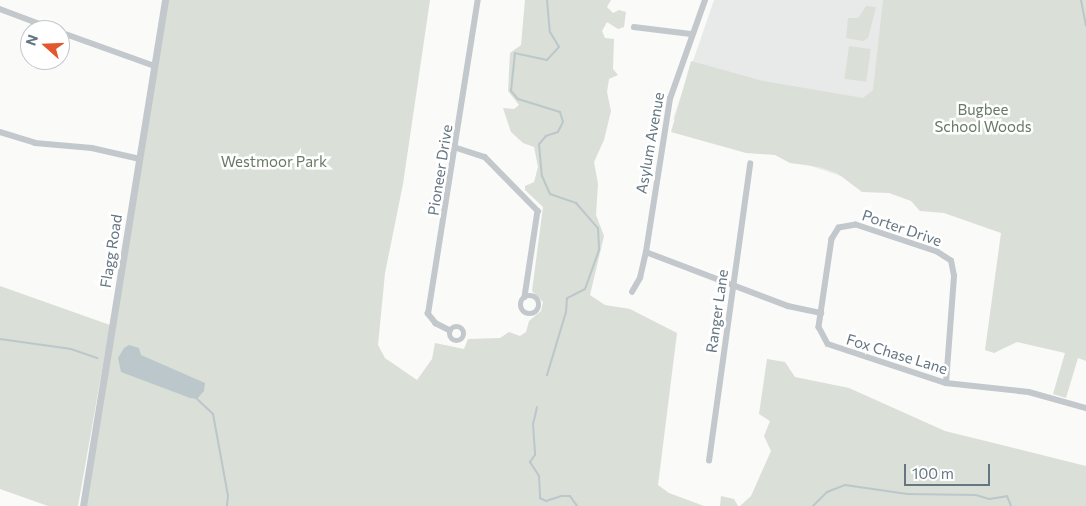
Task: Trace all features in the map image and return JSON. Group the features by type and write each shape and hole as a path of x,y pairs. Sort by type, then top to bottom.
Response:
{"street":[{"name":"Flagg Road","path":"83,506 165,0"},
{"name":"Pioneer Drive","path":"450,331 436,324 428,314 457,148 478,0"},
{"name":"Asylum Avenue","path":"632,292 640,278 646,252 665,118 691,34 705,0"},
{"path":"0,9 29,20"},
{"path":"634,27 691,34"},
{"path":"70,36 155,66"},
{"path":"0,132 35,143 92,148 140,159"},
{"path":"457,148 485,157 538,211 525,297"},
{"name":"Ranger Lane","path":"709,461 750,164"},
{"name":"Porter Drive","path":"821,313 832,239 839,228 856,224 942,254 950,261 954,272 946,383"},
{"path":"646,252 788,306 821,313"},
{"name":"Fox Chase Lane","path":"821,313 820,334 828,344 946,383 1029,392 1086,408"}],"shaded area":[{"path":"714,0 898,0 870,186 673,119"},
{"path":"129,345 139,348 141,355 205,383 204,391 197,399 190,398 121,372 118,358 124,348"}],"green space":[{"name":"Westmoor Park","path":"168,0 430,0 403,184 385,273 378,345 385,358 417,380 432,359 435,343 464,349 468,339 500,338 509,332 520,336 526,332 529,321 541,311 543,302 532,291 543,207 525,190 525,186 534,182 538,167 534,147 523,143 511,132 503,108 514,109 519,105 508,91 510,53 521,45 525,0 611,0 607,7 613,13 619,10 626,12 624,27 618,29 607,22 602,31 605,38 614,39 613,69 618,75 609,79 607,92 611,111 604,140 594,162 598,184 596,215 604,236 590,295 605,305 630,309 677,333 658,485 669,493 704,506 86,506"},
{"name":"Bugbee School Woods","path":"883,0 1086,0 1086,361 1078,358 1066,398 1053,394 1065,353 1017,342 994,353 985,350 1001,233 944,213 920,211 911,201 889,193 862,192 837,173 820,167 790,163 775,155 746,153 671,132 691,61 763,81 863,98 873,90"},
{"path":"866,6 876,7 868,38 863,41 846,38 848,18 858,18"},
{"path":"849,46 871,49 866,82 844,79"},
{"path":"0,286 110,325 78,506 48,506 0,489"},
{"path":"767,359 785,362 795,377 849,388 945,431 1086,466 1086,506 740,506 751,496 771,451 764,436 770,421 759,414"},
{"path":"721,496 734,499 738,506 720,506"}],"waterway":[{"path":"547,0 550,32 559,47 547,60 515,53 511,91 518,99 560,112 563,122 558,132 546,136 539,144 542,176 550,194 576,203 598,228 599,250 585,289 567,298 566,312 547,375"},
{"path":"1081,0 1086,26"},
{"path":"0,339 71,349 97,358"},
{"path":"196,398 213,414 228,496 227,506"},
{"path":"537,407 533,424 535,455 530,462 539,476 540,498 546,501 561,496 570,496 577,506"},
{"path":"813,506 827,492 845,485 907,494 976,495 989,499 1007,496 1011,506"}]}
